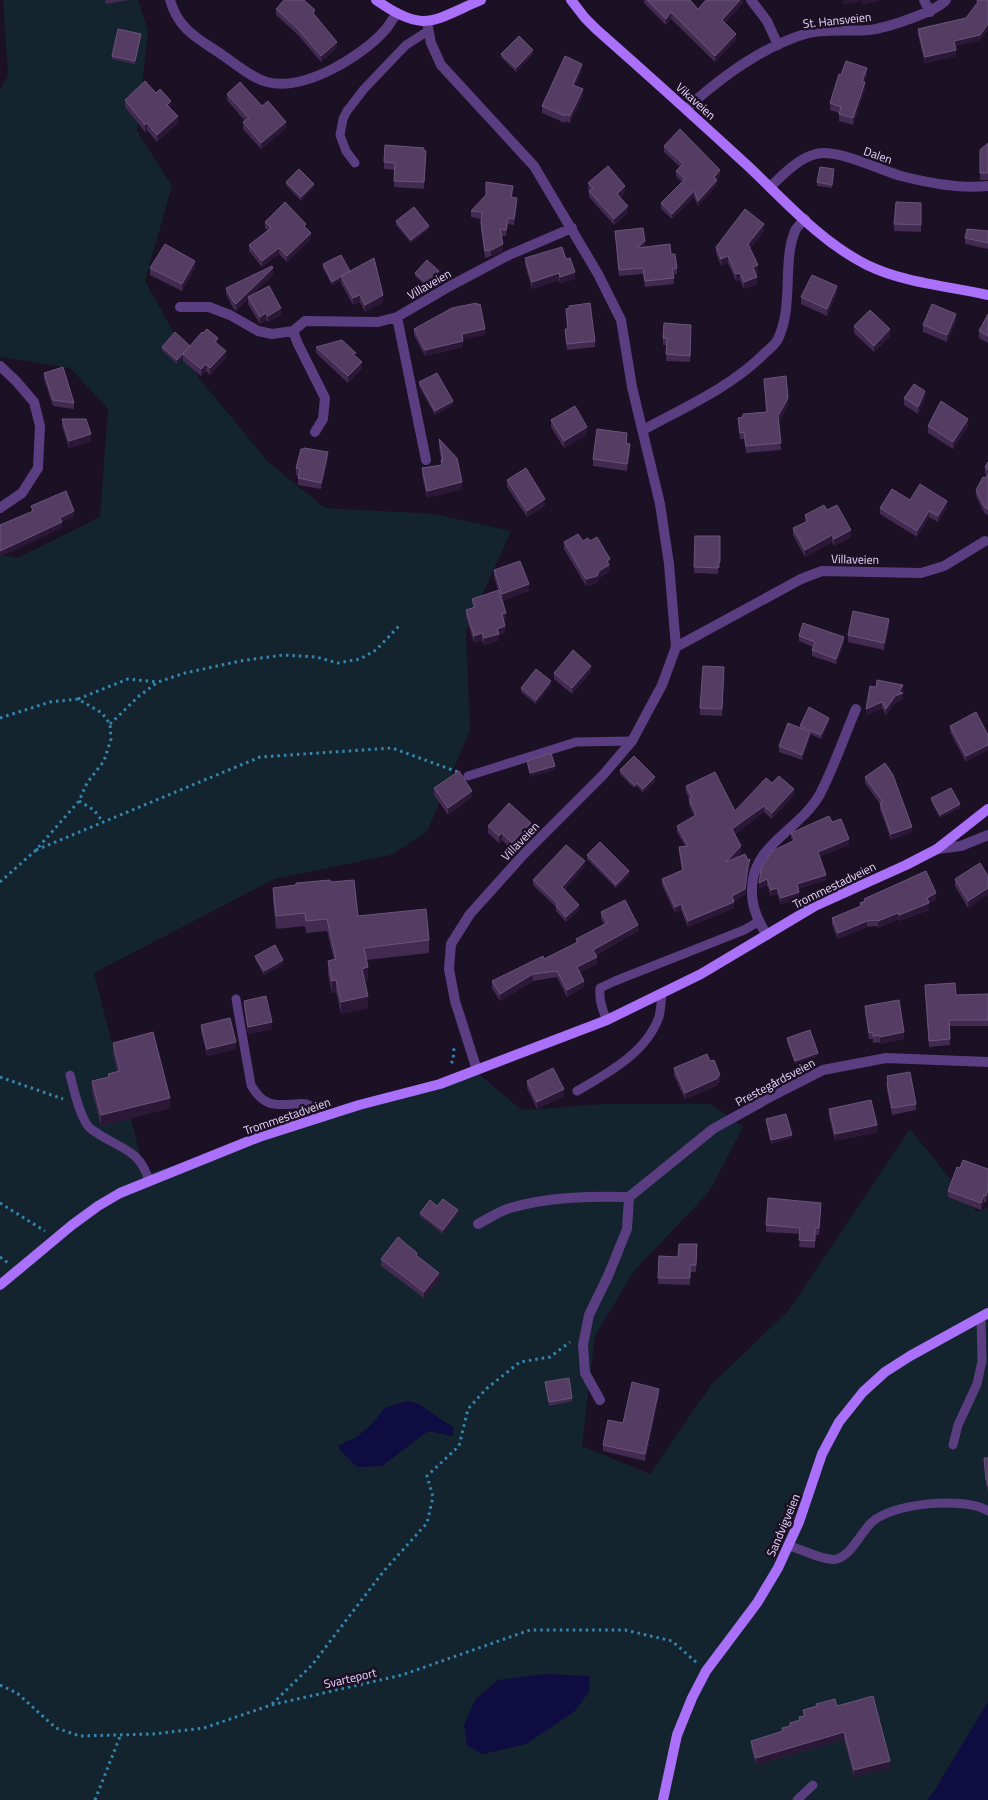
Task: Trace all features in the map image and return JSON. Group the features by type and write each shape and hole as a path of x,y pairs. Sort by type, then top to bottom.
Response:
{"main road":[{"path":"376,0 396,13 420,22 427,27 437,19 481,0"},
{"name":"Vikaveien","path":"571,0 584,18 834,244 868,265 910,279 988,295"},
{"name":"Trommestadveien","path":"0,1285 72,1225 120,1193 259,1137 319,1117 440,1084 607,1020 701,974 815,906 937,849 988,809"},
{"name":"Sandvigveien","path":"663,1800 677,1735 692,1698 706,1671 757,1603 789,1546 822,1454 829,1439 850,1406 886,1372 910,1356 984,1315"}],"street":[{"path":"170,0 180,22 189,33 266,82 282,84 324,73 348,60 385,29 396,13"},
{"path":"751,0 766,21 778,45"},
{"path":"924,0 930,12"},
{"name":"St. Hansveien","path":"686,109 752,58 806,33 871,30 930,12 946,0"},
{"name":"Villaveien","path":"427,27 431,43 441,65 534,166 598,274 620,320 632,387 660,504 669,564 676,648 662,685 632,741 603,775 523,855 470,914 451,944 449,969 455,1001 477,1070"},
{"name":"Dalen","path":"770,186 797,163 818,153 842,156 901,176 936,184 974,188 988,186"},
{"path":"643,430 725,385 753,365 777,341 784,321 789,283 790,251 796,229 805,219"},
{"name":"Villaveien","path":"180,307 209,307 230,315 258,331 272,334 293,331 306,321 378,322 397,317 508,255 572,228"},
{"path":"397,317 426,460"},
{"path":"293,331 324,398 324,419 315,432"},
{"path":"0,366 16,380 34,402 40,426 38,468 22,492 0,508"},
{"name":"Villaveien","path":"676,648 801,578 822,571 921,574 944,566 985,541"},
{"path":"766,935 758,922 752,900 753,871 762,854 794,826 819,796 856,709"},
{"path":"937,849 961,846 988,835"},
{"name":"Prestegårdsveien","path":"628,1197 713,1130 772,1096 823,1070 886,1058 961,1059 988,1062"},
{"path":"478,1224 508,1208 586,1196 628,1197 627,1229 608,1276 588,1314 583,1345 585,1372 600,1400"}],"lane":[{"path":"355,163 346,151 340,135 343,119 347,111 364,89 406,45 427,27"},
{"path":"468,776 576,742 632,741"},
{"path":"607,1020 602,1011 599,995 600,988 744,930 758,922"},
{"path":"577,1091 618,1066 640,1047 650,1034 658,1017 662,994"},
{"path":"236,999 252,1085 256,1094 263,1101 273,1105 303,1103 310,1106 319,1117"},
{"path":"70,1075 76,1100 88,1127 102,1137 131,1152 146,1169 149,1181"},
{"path":"953,1446 958,1426 977,1384 982,1361 984,1315"},
{"path":"789,1546 824,1558 836,1559 846,1552 871,1523 878,1518 904,1509 920,1505 965,1503 988,1511"},
{"path":"797,1800 813,1785"}],"path":[{"path":"110,724 139,696 158,682 212,667 283,655 316,657 338,663 360,659 376,650 399,626"},
{"path":"0,718 50,702 78,699 128,679 158,682"},
{"path":"0,882 36,850 79,801 86,783 104,761 111,739 110,724 102,713 78,699"},
{"path":"36,850 260,757 392,748 468,776"},
{"path":"79,801 94,810 103,822"},
{"path":"0,1077 63,1099 76,1100"},
{"path":"0,1203 46,1231"},
{"path":"0,1257 8,1263"},
{"path":"271,1705 312,1665 383,1572 427,1523 433,1497 427,1476 459,1446 468,1409 486,1389 520,1362 550,1357 586,1330"},
{"name":"Svarteport","path":"0,1685 17,1693 56,1728 80,1736 153,1734 204,1728 271,1705 402,1675 530,1630 625,1630 672,1641 706,1671"},
{"path":"95,1800 121,1734"}],"shaded area":[{"path":"3,0 138,0 148,31 137,131 172,186 145,281 199,378 268,462 325,508 435,514 511,531 466,631 470,730 427,832 391,855 274,879 94,973 145,1174 476,1072 522,1110 603,1104 711,1104 743,1127 709,1192 634,1271 595,1336 582,1446 650,1474 711,1385 789,1310 910,1129 977,1212 988,1207 988,1702 935,1790 927,1800 0,1800 0,555 18,558 100,517 108,409 70,368 0,357 0,89 8,76","holes":["547,1729 526,1744 482,1754"]},
{"path":"407,1401 419,1404 454,1428 452,1436 428,1431 382,1466 357,1467 339,1449 339,1445 355,1438 370,1426 385,1408"},
{"path":"545,1674 589,1676 590,1690 575,1711 526,1744 482,1754 467,1745 464,1725 475,1700 498,1680"},
{"path":"988,1702 988,1800 927,1800 935,1790"}],"building":[{"path":"284,0 304,0 315,10 313,13 337,42 321,56 298,29 276,9"},
{"path":"647,0 690,0 698,9 706,0 740,0 722,20 736,34 715,56 671,12 666,19"},
{"path":"977,0 988,0 988,24 980,35 954,41 956,50 925,57 918,29 966,18 978,2"},
{"path":"118,29 141,34 135,61 112,56"},
{"path":"519,36 533,50 516,68 501,54"},
{"path":"565,56 582,64 573,85 583,89 570,116 565,114 565,116 542,106"},
{"path":"846,61 867,68 862,82 865,82 853,118 839,114 841,107 830,103 839,74 841,75"},
{"path":"145,81 156,93 160,89 171,101 167,105 178,116 157,135 147,123 145,125 125,100"},
{"path":"240,82 262,106 268,101 286,122 261,143 243,122 249,118 227,94"},
{"path":"680,129 720,170 714,177 717,180 698,201 694,191 672,214 661,203 685,179 676,171 683,164 664,146"},
{"path":"988,143 988,173 980,173 980,150"},
{"path":"385,145 424,148 424,151 426,151 424,182 394,181 395,163 384,162"},
{"path":"608,166 625,186 617,194 628,206 614,219 589,191 593,188 588,183"},
{"path":"820,167 834,169 832,185 817,182"},
{"path":"299,169 314,184 301,197 286,182"},
{"path":"486,182 513,186 511,197 517,198 514,219 508,218 506,230 500,229 503,244 485,251 481,223 482,212 471,211 486,195"},
{"path":"285,202 306,224 304,226 311,233 287,256 279,248 262,261 249,245 271,228 265,222"},
{"path":"896,202 921,203 921,225 894,224"},
{"path":"414,207 429,226 411,240 396,221"},
{"path":"745,209 764,224 748,244 758,265 753,267 757,277 744,282 740,273 736,274 728,256 721,259 716,247"},
{"path":"643,228 645,241 637,248 670,244 671,254 675,254 677,268 672,269 674,278 645,281 643,268 619,270 615,231"},
{"path":"967,229 988,231 988,243 965,238"},
{"path":"165,244 195,261 182,284 150,268"},
{"path":"562,247 566,259 570,258 575,272 560,277 559,273 532,282 525,258"},
{"path":"341,255 350,271 332,282 323,264"},
{"path":"374,258 383,295 365,305 360,295 353,298 341,276"},
{"path":"427,260 439,271 427,284 415,273"},
{"path":"272,266 273,268 236,304 233,301 226,288"},
{"path":"812,275 837,286 827,309 801,297"},
{"path":"269,286 281,308 268,316 266,313 260,317 248,297"},
{"path":"477,303 477,305 480,304 485,329 462,334 463,341 425,350 414,329 452,308"},
{"path":"590,303 595,341 567,344 565,329 568,329 566,309 569,306"},
{"path":"932,304 956,314 947,335 923,325"},
{"path":"870,310 890,329 874,346 854,326"},
{"path":"988,314 988,336 979,331"},
{"path":"664,323 691,325 690,356 666,354 667,338 663,338"},
{"path":"207,329 218,338 215,342 226,351 210,368 206,364 201,369 183,354 202,332"},
{"path":"175,332 190,346 177,360 162,347"},
{"path":"342,340 356,353 353,354 362,362 348,376 316,347"},
{"path":"63,367 74,403 53,400 44,373"},
{"path":"437,373 453,401 435,411 419,382"},
{"path":"786,376 788,398 778,416 781,443 746,446 744,432 740,433 738,418 743,417 743,414 767,412 764,379"},
{"path":"914,384 925,391 918,407 904,398"},
{"path":"941,401 968,419 953,442 928,426"},
{"path":"575,406 587,427 564,441 551,420"},
{"path":"62,419 86,419 91,434 69,441"},
{"path":"597,429 627,433 626,443 630,444 627,464 593,459"},
{"path":"439,439 457,458 462,482 427,491 422,468 442,465 441,460 443,460"},
{"path":"301,449 328,452 321,483 298,478 300,469 296,468"},
{"path":"526,468 545,499 527,511 507,480"},
{"path":"988,474 988,509 985,508 976,490 983,477 985,478"},
{"path":"920,484 947,501 938,516 929,511 917,531 880,508 892,489 910,500"},
{"path":"66,491 74,511 60,518 62,522 0,551 0,525 33,511 31,506"},
{"path":"824,505 827,510 837,505 851,530 834,539 832,535 805,550 793,528 808,521 805,515"},
{"path":"578,534 583,541 588,538 590,541 597,537 610,559 607,561 609,565 599,571 597,576 586,579 564,542"},
{"path":"695,536 720,536 720,562 718,562 718,568 694,567"},
{"path":"520,561 529,584 502,594 494,570"},
{"path":"499,590 506,613 502,614 505,626 497,629 499,634 484,638 482,633 474,636 466,610 475,607 472,599"},
{"path":"853,611 889,619 884,643 848,635"},
{"path":"803,623 844,637 836,659 812,650 815,642 799,636"},
{"path":"573,650 591,666 572,688 554,673"},
{"path":"703,666 724,667 722,709 700,708"},
{"path":"536,669 551,681 536,700 521,688"},
{"path":"877,680 903,685 899,692 903,693 895,696 886,709 882,702 866,709 870,686 876,687"},
{"path":"809,707 829,718 821,735 800,726"},
{"path":"976,712 988,735 988,745 966,756 950,726"},
{"path":"788,723 810,732 802,755 779,746"},
{"path":"551,753 555,766 530,773 527,761"},
{"path":"634,756 655,777 643,789 637,783 634,785 620,770"},
{"path":"885,763 893,775 912,827 891,834 880,803 883,802 865,777"},
{"path":"459,771 472,791 448,808 434,788"},
{"path":"715,772 735,811 766,778 772,783 779,776 794,789 772,813 764,806 732,829 741,846 726,862 745,854 748,860 750,859 745,889 732,896 734,902 688,921 681,904 675,907 662,879 683,870 679,847 688,846 677,826 696,815 689,799 692,798 686,786"},
{"path":"951,788 960,804 940,815 931,798"},
{"path":"509,803 531,823 512,843 502,833 499,836 488,826"},
{"path":"829,816 832,822 841,819 849,839 818,852 826,875 797,884 799,892 781,898 777,888 771,890 767,879 759,883 761,869 772,851 795,840 791,833"},
{"path":"600,842 629,871 616,885 587,855"},
{"path":"566,845 585,861 562,887 579,905 566,917 556,906 558,904 533,880"},
{"path":"980,863 988,876 988,888 968,901 955,879"},
{"path":"926,871 936,893 927,898 929,903 899,915 898,913 878,921 867,921 838,933 832,918 861,906 860,903 865,901 864,899"},
{"path":"330,880 331,882 354,880 358,916 426,909 429,940 364,948 368,967 362,969 368,996 341,1002 336,980 332,981 328,961 336,959 327,919 306,921 305,913 276,916 273,888 296,885 296,883"},
{"path":"625,900 638,925 593,950 597,957 577,967 584,981 567,990 557,971 533,974 500,994 492,981 543,956 544,959 578,942 576,939 607,923 601,912"},
{"path":"275,945 283,960 264,971 255,956"},
{"path":"955,983 956,995 988,994 988,1020 949,1020 950,1039 929,1041 925,985"},
{"path":"266,996 272,1022 248,1027 244,1001"},
{"path":"899,1000 904,1032 880,1037 879,1035 873,1036 873,1032 869,1033 865,1006"},
{"path":"230,1018 236,1042 207,1049 201,1025"},
{"path":"810,1030 818,1053 795,1061 787,1038"},
{"path":"153,1032 170,1098 101,1115 92,1081 109,1077 108,1074 120,1071 113,1043"},
{"path":"707,1054 710,1061 714,1060 720,1075 718,1078 685,1093 674,1068"},
{"path":"553,1068 564,1089 537,1102 527,1081"},
{"path":"910,1072 916,1104 892,1108 887,1076"},
{"path":"871,1100 877,1125 835,1134 829,1109"},
{"path":"786,1114 792,1135 771,1140 766,1119"},
{"path":"963,1160 988,1169 988,1190 981,1203 948,1191 957,1167 960,1168"},
{"path":"768,1198 821,1203 819,1228 815,1228 815,1241 799,1240 800,1228 766,1225"},
{"path":"443,1199 458,1210 443,1230 420,1213 430,1200 437,1206"},
{"path":"398,1237 417,1253 416,1255 439,1273 424,1292 381,1259"},
{"path":"679,1244 697,1244 696,1265 690,1265 690,1278 658,1278 659,1256 678,1257"},
{"path":"569,1378 572,1398 549,1402 545,1382"},
{"path":"632,1382 659,1389 645,1454 603,1445 608,1420 623,1423"},
{"path":"984,1458 988,1458 988,1486 986,1480"},
{"path":"873,1696 890,1761 854,1770 844,1732 756,1758 751,1741 783,1731 782,1728 790,1726 790,1723 800,1720 799,1717 805,1716 803,1710 835,1699 837,1706"}]}
